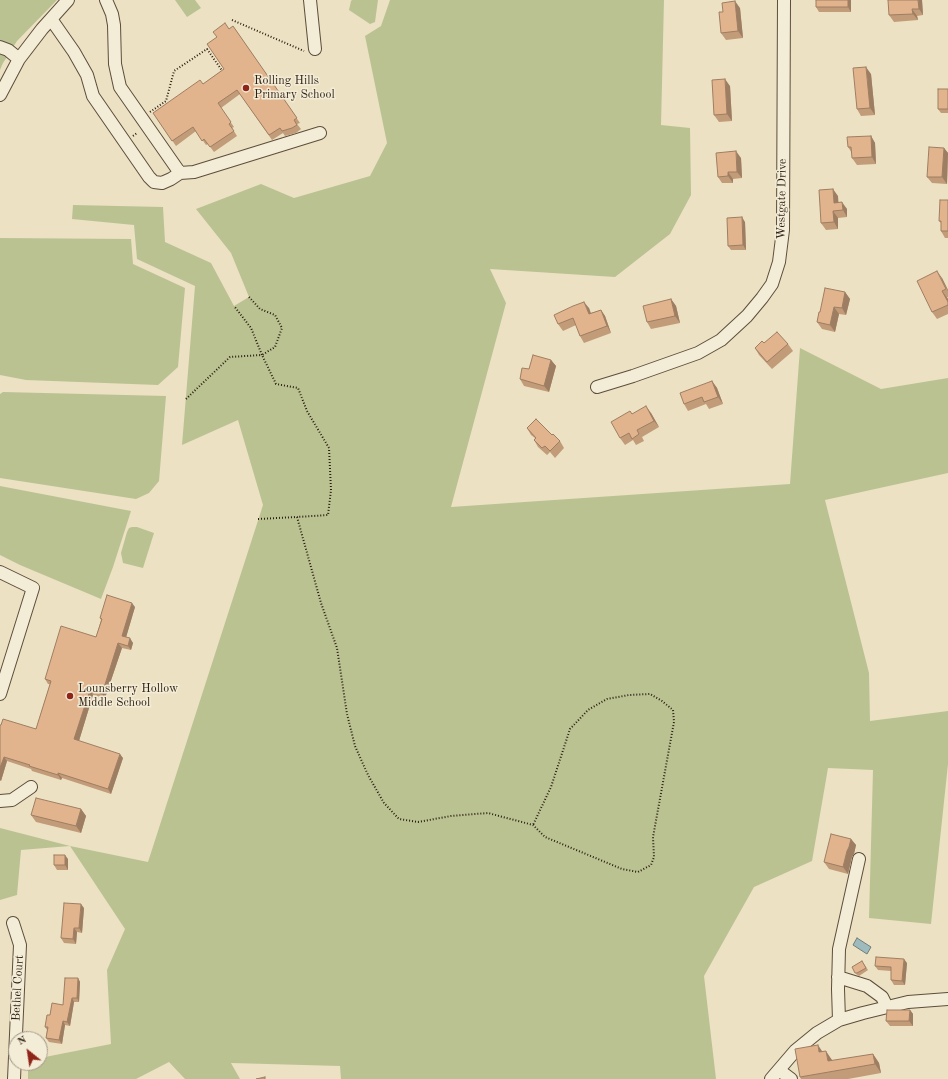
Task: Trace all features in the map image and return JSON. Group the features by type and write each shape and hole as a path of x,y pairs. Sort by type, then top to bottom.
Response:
{"street":[{"path":"0,95 19,59 42,29 68,0"},
{"path":"106,0 112,14 114,25 115,64 120,87 180,173"},
{"path":"310,0 310,47"},
{"name":"Westgate Drive","path":"597,387 698,353 721,340 747,316 772,284 779,262 783,230 784,0"},
{"path":"51,19 74,52 87,75 93,96 154,182 162,183 180,173 194,172 320,134"},
{"path":"0,47 8,50 19,59"},
{"path":"0,694 33,588 1,576"},
{"path":"0,801 12,800 31,788"},
{"path":"840,1020 838,989 839,948 859,859"},
{"name":"Bethel Court","path":"13,923 20,945 14,1079"},
{"path":"838,977 867,986 882,997 886,1006"},
{"path":"791,1079 775,1074 795,1051 817,1033 840,1020 886,1006 908,1002 948,999"}],"path":[{"path":"232,20 305,52 310,47"},
{"path":"148,113 166,101 174,71 207,49 226,75"},
{"path":"133,136 137,133"},
{"path":"186,399 230,357 262,354 275,347 282,328 275,315 260,309 249,297"},
{"path":"234,306 251,328 276,384 298,388 308,411 329,448 332,490 328,515 258,519"},
{"path":"297,517 320,603 337,648 347,714 355,746 368,775 384,803 399,820 418,822 451,816 488,813 533,825 545,837 622,869 638,872 651,865 654,857 653,837 674,722 673,710 650,694 629,695 607,700 588,710 570,729 551,787 533,825"}],"green space":[{"path":"0,0 57,0 17,41 0,70"},
{"path":"175,0 195,0 201,8 187,17"},
{"path":"352,0 378,0 375,22 370,24 349,10"},
{"path":"390,0 664,0 661,125 690,128 691,195 670,234 615,277 490,269 506,303 451,507 790,484 800,348 881,389 948,378 948,473 825,500 869,673 870,721 948,711 948,764 931,924 869,918 873,770 828,768 812,861 754,887 704,976 716,1079 341,1079 340,1066 231,1063 240,1079 185,1079 169,1062 136,1079 28,1079 28,1071 48,1071 48,1056 111,1044 107,970 125,929 70,846 148,862 263,505 238,420 182,445 195,286 137,259 134,225 72,219 73,205 163,207 165,242 211,263 234,306 249,297 231,253 196,209 261,184 294,198 370,176 387,143 365,36 381,26"},
{"path":"0,238 131,239 133,264 185,288 178,367 158,385 26,380 0,375"},
{"path":"3,392 166,396 159,481 149,493 136,499 0,478 0,394"},
{"path":"0,486 131,511 101,599 0,555"},
{"path":"137,527 154,533 143,568 123,563 121,553 127,532 129,528"},
{"path":"0,828 70,846 21,850 17,895 0,900"}],"water":[{"path":"857,938 871,947 867,954 853,945"}],"building":[{"path":"816,0 848,0 848,7 816,7"},
{"path":"888,0 918,0 919,9 912,9 913,14 889,15"},
{"path":"735,1 738,31 721,33 719,12 723,12 722,3"},
{"name":"Rolling Hills Primary School","path":"225,23 229,29 233,26 297,118 294,120 297,125 282,131 280,128 269,135 237,90 218,103 231,122 229,124 234,131 210,147 204,139 202,141 193,127 172,141 153,113 200,80 203,84 224,69 207,44 217,37 213,32"},
{"path":"866,67 870,108 857,109 853,68"},
{"path":"725,79 727,114 714,115 712,80"},
{"path":"938,89 948,89 948,109 938,109"},
{"path":"871,136 872,157 852,158 851,147 848,147 847,137"},
{"path":"929,147 944,148 942,177 927,177"},
{"path":"736,151 737,172 728,172 728,176 718,177 716,153"},
{"path":"833,189 834,203 842,202 843,210 833,211 834,222 821,223 819,190"},
{"path":"940,200 948,200 948,231 941,231 941,221 939,221"},
{"path":"742,217 743,245 728,246 727,218"},
{"path":"937,271 946,289 942,291 948,305 932,312 917,281"},
{"path":"825,288 845,292 842,308 834,307 830,325 817,322"},
{"path":"671,299 675,316 647,322 643,306"},
{"path":"584,302 589,314 601,310 607,326 580,336 573,318 558,324 554,315"},
{"path":"777,332 788,344 767,362 755,348 762,341 764,343"},
{"path":"533,355 551,360 544,386 520,379 522,368 529,369"},
{"path":"712,381 718,397 704,402 702,397 684,404 680,393"},
{"path":"646,406 654,421 637,430 639,434 632,439 629,433 620,438 611,422 630,411 632,414"},
{"path":"536,419 560,441 550,451 545,446 542,448 534,440 536,438 527,428"},
{"name":"Lounsberry Hollow Middle School","path":"107,595 132,603 122,636 130,638 128,646 118,643 102,694 90,690 74,739 120,754 108,789 58,773 58,775 4,757 0,768 0,725 3,719 36,729 51,681 45,679 61,626 96,637 102,619 100,618"},
{"path":"36,798 81,809 76,826 31,815"},
{"path":"831,834 851,839 843,867 824,862"},
{"path":"54,855 65,855 65,865 54,865"},
{"path":"64,903 81,904 79,928 74,928 73,939 61,938"},
{"path":"876,957 904,959 902,981 891,980 891,967 875,966"},
{"path":"862,961 866,968 855,973 852,967"},
{"path":"65,978 78,978 77,998 72,998 67,1022 63,1021 59,1040 48,1038 48,1027 45,1027 47,1015 50,1015 52,1003 63,1005"},
{"path":"887,1010 910,1010 909,1021 886,1021"},
{"path":"818,1045 819,1052 826,1051 828,1061 873,1054 875,1064 800,1077 795,1049"}],"place":[{"name":"Rolling Hills Primary School","path":"246,88"},
{"name":"Lounsberry Hollow Middle School","path":"70,696"}]}
